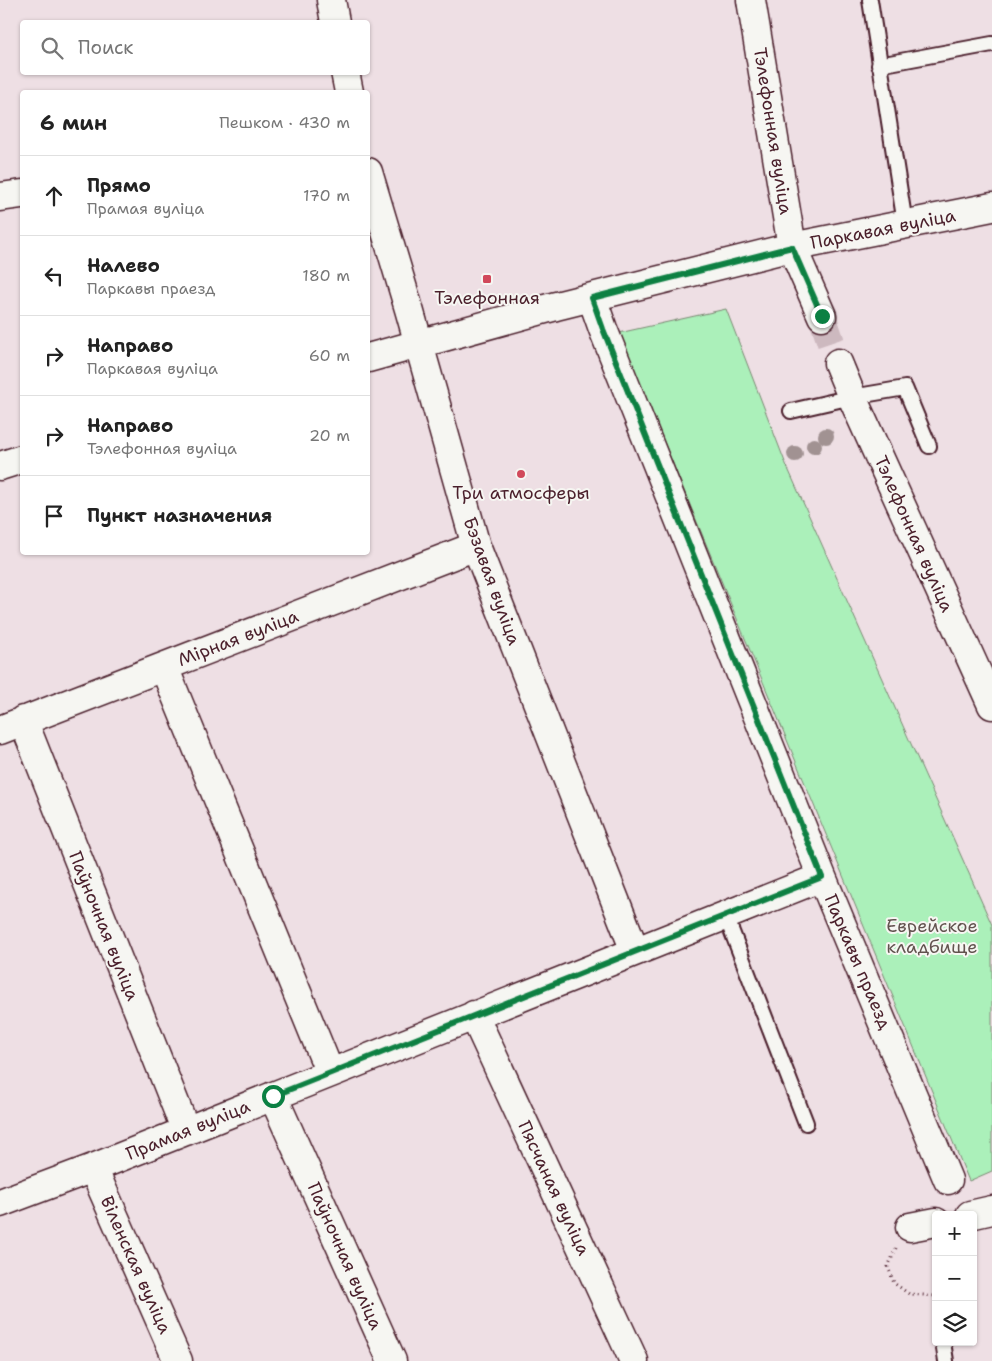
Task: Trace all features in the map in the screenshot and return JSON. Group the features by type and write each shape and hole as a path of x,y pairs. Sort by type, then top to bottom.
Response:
{"street":[{"path":"331,0 335,20"},
{"name":"Тэлефонная вуліца","path":"751,0 792,247 822,316"},
{"path":"346,75 349,90"},
{"name":"Бэзавая вуліца","path":"370,179 476,546 635,951"},
{"path":"0,197 20,194"},
{"name":"Паркавая вуліца","path":"370,357 418,343 792,247 992,207"},
{"name":"Паркавы праезд","path":"592,298 822,877 948,1180"},
{"name":"Тэлефонная вуліца","path":"838,363 992,705"},
{"path":"0,466 20,460"},
{"name":"Мірная вуліца","path":"12,725 476,546"},
{"path":"164,667 330,1073"},
{"name":"Паўночная вуліца","path":"12,725 186,1131"},
{"name":"Прамая вуліца","path":"0,1203 93,1168 725,914 822,877"},
{"name":"Пясчаная вуліца","path":"474,1015 634,1361"},
{"name":"Паўночная вуліца","path":"273,1096 392,1361"},
{"name":"Віленская вуліца","path":"93,1168 178,1361"},
{"path":"977,1213 992,1210"}],"lane":[{"path":"870,0 905,224"},
{"path":"879,65 992,44"},
{"path":"791,411 852,397 905,388 929,446"},
{"path":"725,914 806,1122"},
{"path":"944,1346 946,1361"}],"path":[{"path":"923,1225 899,1239 888,1267 894,1283 909,1294 932,1296"}],"green space":[{"name":"Еврейское кладбище","path":"726,309 785,462 992,925 992,1171 969,1181 619,333"}],"tunnel":[{"path":"822,316 838,363"}],"place":[{"name":"Тэлефонная","path":"487,279"},
{"name":"Три атмосферы","path":"521,474"}],"route":[{"path":"273,1096 725,914 822,877 592,298 792,247 822,316"}]}
